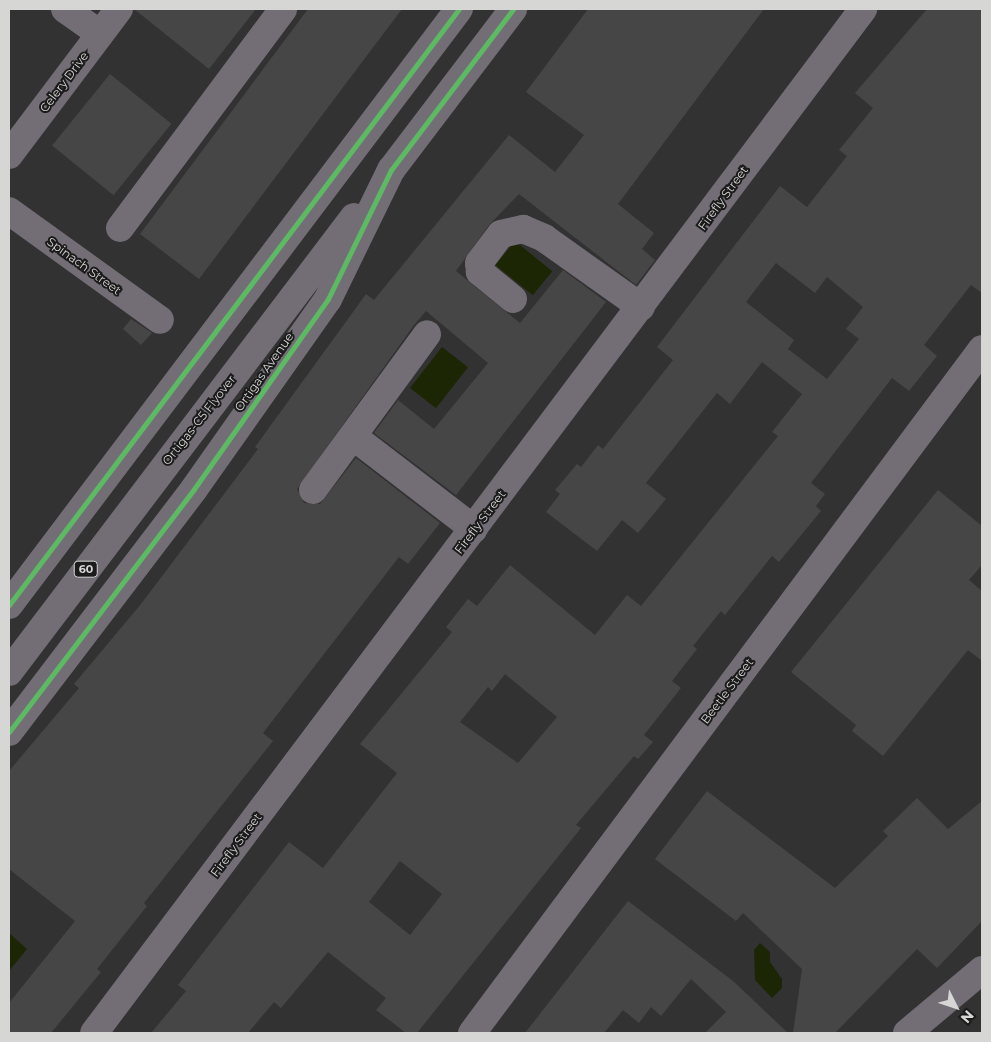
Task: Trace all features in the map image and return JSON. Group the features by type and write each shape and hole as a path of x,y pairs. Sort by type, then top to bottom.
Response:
{"street":[{"path":"65,9 100,34"},
{"name":"Celery Drive","path":"9,155 118,9"},
{"path":"120,228 283,9"},
{"path":"9,605 459,9"},
{"name":"Ortigas Avenue","path":"9,732 194,489 328,299 391,170 513,9"},
{"name":"Firefly Street","path":"94,1033 863,9"},
{"name":"Ortigas-C5 Flyover","path":"9,672 163,466 391,170"},
{"name":"Spinach Street","path":"9,212 160,320"},
{"path":"513,299 480,272 479,263 501,234 523,229 544,238 641,307"},
{"path":"313,490 427,334"},
{"name":"Beetle Street","path":"472,1033 982,348"},
{"path":"354,436 474,529"},
{"path":"907,1033 982,970"}],"shaded area":[{"path":"515,241 552,271 533,295 495,265"},
{"path":"442,347 468,367 436,408 410,388"},
{"path":"9,933 27,949 9,971"},
{"path":"760,943 770,952 770,962 782,979 782,988 772,998 755,980 754,950"}],"building":[{"path":"134,9 256,9 209,69"},
{"path":"308,9 402,9 199,279 140,234"},
{"path":"588,9 764,9 618,204 654,233 642,249 655,260 636,285 519,194 489,225 456,271 520,323 563,270 606,302 456,495 374,433 398,400 434,429 488,363 426,311 414,325 297,489 304,503 320,504 356,458 440,523 408,564 399,557 263,733 273,741 144,903 147,906 97,969 101,972 51,1033 9,1033 9,1003 75,921 9,869 9,771 79,688 74,684 141,604 258,449 255,447 366,294 374,300 509,135 555,172 584,135 526,92"},
{"path":"927,9 982,9 982,293 971,285 924,345 937,356 909,391 892,378 811,483 825,494 816,506 821,511 779,562 772,556 725,615 721,611 693,646 697,649 672,681 681,688 644,735 653,742 638,759 634,756 576,825 581,828 417,1033 406,1033 376,1010 386,998 328,952 281,1008 274,1002 248,1033 151,1033 186,991 178,985 289,842 323,868 397,773 360,744 452,632 446,627 468,599 477,606 510,565 595,635 627,595 641,606 778,436 772,432 802,394 762,362 730,404 717,393 646,483 666,499 638,533 622,520 597,551 546,512 560,494 555,490 577,464 581,467 598,445 603,449 673,360 657,347 780,186 807,207 847,156 839,150 873,108 855,93","holes":["776,263 815,293 827,277 863,307 846,329 859,339 827,379 788,349 794,340 746,302","505,674 557,717 518,763 460,722 488,687 492,691","400,861 442,894 410,935 369,902"]},
{"path":"110,74 171,124 113,195 52,145"},
{"path":"131,319 152,333 141,345 123,329"},
{"path":"938,490 982,526 982,565 969,580 982,591 982,661 968,650 883,756 852,731 856,725 791,672"},
{"path":"707,791 835,888 888,836 883,831 917,798 948,829 982,801 982,921 937,968 917,949 835,1033 793,1033 802,969 743,913 736,921 655,859"},
{"path":"628,901 733,981 788,1033 705,1033 726,1012 691,979 661,1016 651,1007 639,1023 623,1010 604,1033 525,1033"}],"cycle path":[{"path":"9,605 459,9"},
{"path":"9,732 194,489 328,299 391,170 513,9"}]}
